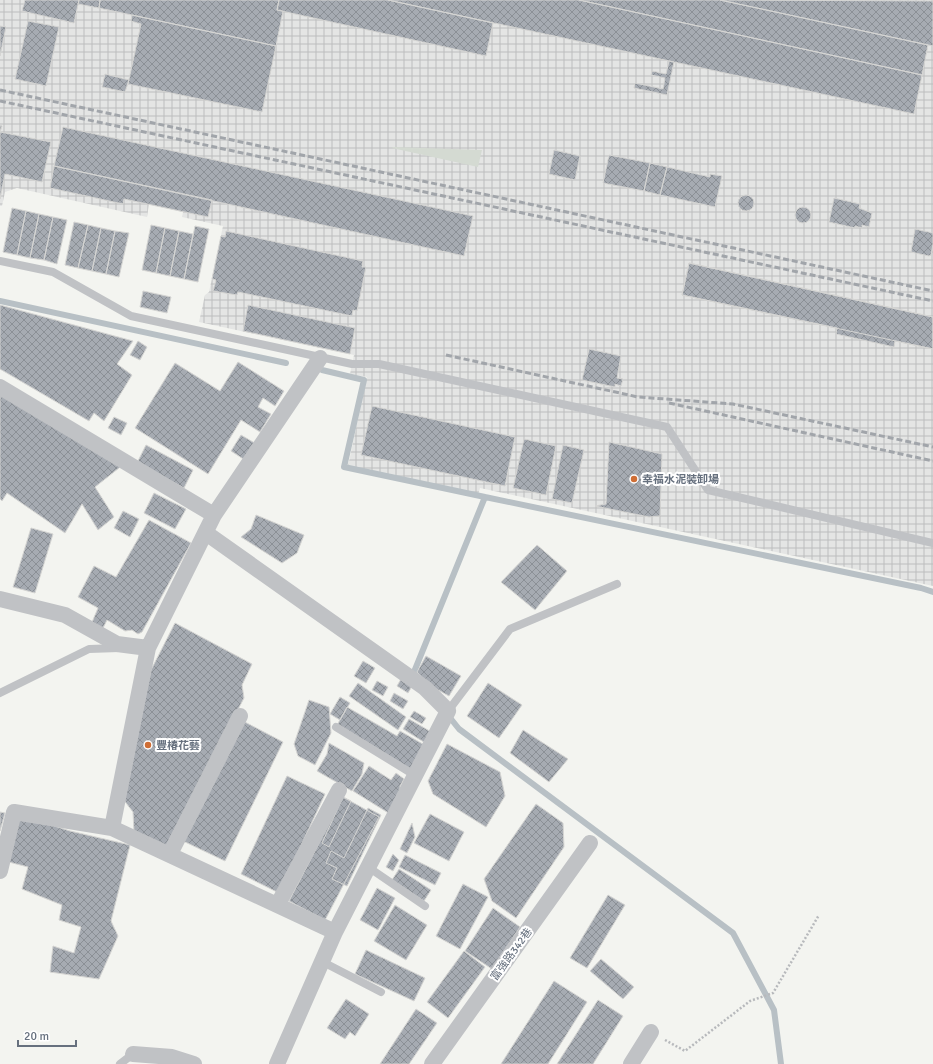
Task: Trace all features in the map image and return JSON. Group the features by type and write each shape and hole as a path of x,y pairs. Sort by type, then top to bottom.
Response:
{"street":[{"path":"112,828 148,648 214,515 320,358"},
{"path":"0,387 214,515"},
{"path":"206,533 425,688 448,711 335,932 276,1064"},
{"path":"0,599 65,615 117,644 148,648"},
{"path":"170,854 240,716"},
{"path":"278,904 339,790"},
{"path":"0,871 14,812 112,828 278,904 335,932"},
{"name":"富強路342巷","path":"432,1064 590,843"},
{"path":"631,1064 651,1032"},
{"path":"133,1054 172,1057 194,1064"}],"lane":[{"path":"0,261 53,272 131,316 320,358 352,364 379,364 668,427 708,490 933,543"},
{"path":"448,711 510,629 617,584"},
{"path":"0,694 89,648 148,648"},
{"path":"336,727 416,776"},
{"path":"368,867 425,906"},
{"path":"322,961 381,992"},
{"path":"120,1064 133,1054"}],"path":[{"path":"651,1032 685,1051 750,1001 773,993 819,915"}],"shaded area":[{"path":"0,0 933,0 933,586 480,488 478,495 348,466 367,377 350,374 354,355 199,322 205,295 209,292 223,226 182,217 183,212 149,204 147,217 17,188 5,192 2,206 0,206"},
{"path":"392,148 482,150 478,167"}],"building":[{"path":"25,0 79,0 74,23 22,11"},
{"path":"79,0 100,0 99,8 78,4"},
{"path":"100,0 279,0 277,10 283,11 276,46 99,8"},
{"path":"279,0 388,0 493,23 486,56 277,10"},
{"path":"388,0 579,0 922,75 914,114"},
{"path":"579,0 720,0 928,45 922,75"},
{"path":"720,0 933,1 933,46 905,40"},
{"path":"132,15 276,46 262,112 128,84 141,24 131,21"},
{"path":"28,21 59,27 46,86 15,79"},
{"path":"0,26 6,27 0,56"},
{"path":"669,61 674,62 667,95 634,88 635,83 663,89 665,78 651,75 652,71 666,74"},
{"path":"105,74 129,80 125,92 102,87"},
{"path":"63,127 473,216 464,256 54,166"},
{"path":"0,132 51,142 42,182 5,174 0,199"},
{"path":"554,150 580,156 575,180 549,174"},
{"path":"609,155 650,163 644,191 603,183"},
{"path":"650,163 667,167 660,195 644,191"},
{"path":"54,166 212,200 208,217 124,199 123,204 50,188"},
{"path":"667,167 710,177 710,174 722,176 715,207 660,195"},
{"path":"743,195 749,195 754,200 752,209 749,211 743,211 738,206 738,200"},
{"path":"834,198 860,204 859,208 872,213 869,227 862,225 862,228 855,226 855,228 829,222"},
{"path":"800,207 806,207 811,212 809,221 806,223 800,223 795,218 795,212"},
{"path":"12,208 26,211 17,255 3,252"},
{"path":"26,211 39,214 30,258 17,255"},
{"path":"39,214 53,217 44,260 30,258"},
{"path":"53,217 67,220 57,264 44,260"},
{"path":"74,222 88,225 78,268 65,265"},
{"path":"88,225 101,228 92,271 78,268"},
{"path":"151,225 165,228 156,273 142,270"},
{"path":"195,226 209,229 198,282 184,279"},
{"path":"101,228 115,231 106,274 92,271"},
{"path":"165,228 179,231 170,276 156,273"},
{"path":"915,229 933,233 931,255 929,256 911,252"},
{"path":"115,231 129,233 119,277 106,274"},
{"path":"179,231 193,234 184,279 170,276"},
{"path":"226,231 363,261 362,267 366,267 357,311 353,310 352,316 238,292 237,295 213,291 216,280 212,279 221,236 225,237"},
{"path":"689,263 933,317 933,349 682,295"},
{"path":"689,263 933,317 933,349 895,341 894,347 836,334 837,328 682,295"},
{"path":"143,291 171,297 167,313 140,307"},
{"path":"0,305 133,341 117,364 132,375 104,421 94,413 89,421 0,369"},
{"path":"248,305 355,328 350,354 243,331"},
{"path":"138,341 147,347 140,360 130,355"},
{"path":"589,349 621,356 617,378 623,379 621,386 615,384 615,387 582,380"},
{"path":"238,362 284,391 275,406 263,398 258,407 271,414 260,432 241,420 208,474 135,428 175,363 220,391"},
{"path":"0,393 124,464 95,487 114,517 98,530 82,504 65,533 7,493 2,501 0,499"},
{"path":"372,406 515,437 505,486 361,455"},
{"path":"114,417 127,423 121,435 108,428"},
{"path":"241,435 258,445 248,462 231,451"},
{"path":"524,439 556,446 546,495 513,488"},
{"name":"幸福水泥裝卸場","path":"609,442 662,454 660,516 649,517 595,506 606,504"},
{"path":"146,445 193,470 184,488 137,463"},
{"path":"563,445 584,450 572,503 552,499"},
{"path":"154,493 186,509 175,529 144,513"},
{"path":"123,511 139,519 130,537 114,528"},
{"path":"256,515 304,535 297,553 282,563 241,537 251,529"},
{"path":"149,520 191,543 142,632 138,634 132,630 125,631 107,620 101,632 90,627 98,608 78,597 94,566 116,577"},
{"path":"31,528 53,534 35,593 13,587"},
{"path":"537,545 567,571 535,610 501,582"},
{"path":"175,623 252,664 242,685 244,698 165,848 134,832 133,812 123,799 151,670"},
{"path":"426,656 461,676 449,696 431,686 417,672"},
{"path":"363,661 375,668 366,683 354,676"},
{"path":"401,679 412,686 408,693 397,686"},
{"path":"377,681 388,687 383,696 372,690"},
{"path":"358,683 406,717 398,730 349,696"},
{"path":"488,683 522,705 499,738 467,716"},
{"path":"394,693 408,701 403,709 390,701"},
{"path":"340,697 350,703 340,720 330,714"},
{"path":"309,700 329,707 331,733 315,765 298,756 294,744"},
{"path":"347,707 397,736 400,731 428,747 413,773 336,727"},
{"path":"414,711 426,718 422,724 410,717"},
{"path":"409,719 433,733 427,744 403,729"},
{"path":"241,720 283,742 225,861 181,840"},
{"path":"523,730 568,759 549,782 510,753"},
{"path":"329,743 364,763 362,774 352,791 317,771 327,754"},
{"path":"447,744 500,772 505,796 486,827 433,794 428,781"},
{"path":"369,766 391,780 396,773 404,779 400,786 400,798 390,814 353,791"},
{"path":"287,776 325,794 279,893 241,874"},
{"path":"343,797 351,801 329,847 322,843"},
{"path":"343,797 379,817 325,920 289,901"},
{"path":"536,804 563,823 564,847 516,918 492,901 484,879"},
{"path":"368,808 381,815 347,886 332,879 337,868 326,863 331,851 344,858"},
{"path":"0,812 5,813 0,831"},
{"path":"430,814 464,832 449,861 414,843"},
{"path":"20,815 70,831 130,845 111,921 118,936 99,979 50,972 53,946 74,953 81,927 59,920 62,905 22,889 28,867 5,861"},
{"path":"412,823 415,837 407,853 400,849"},
{"path":"393,854 399,860 393,871 386,867"},
{"path":"405,855 441,873 435,885 399,867"},
{"path":"399,869 431,890 424,901 392,880"},
{"path":"463,884 488,897 460,949 436,936"},
{"path":"377,888 395,898 378,930 360,920"},
{"path":"608,895 625,905 587,968 570,958"},
{"path":"395,905 427,925 406,960 374,941"},
{"path":"493,908 520,927 492,969 465,951"},
{"path":"366,950 425,978 414,1001 355,974"},
{"path":"464,951 485,967 448,1018 427,1002"},
{"path":"601,959 634,987 623,999 590,971"},
{"path":"554,981 587,1002 548,1064 501,1064"},
{"path":"346,999 369,1014 355,1036 350,1032 345,1039 327,1028"},
{"path":"598,1000 623,1016 593,1064 557,1064"},
{"path":"416,1009 437,1023 409,1064 380,1064"}],"waterway":[{"path":"0,301 286,363"},
{"path":"322,370 364,380 344,467 485,497 414,672 418,677"},
{"path":"485,497 921,588 933,592"},
{"path":"447,714 459,729 733,933 774,1010 781,1064"}],"railway":[{"path":"0,90 933,291"},
{"path":"0,101 933,301"},
{"path":"446,355 638,397 733,404 933,447"},
{"path":"669,403 933,461"}],"place":[{"name":"幸福水泥裝卸場","path":"634,479"},
{"name":"豐椿花藝","path":"148,745"}]}
